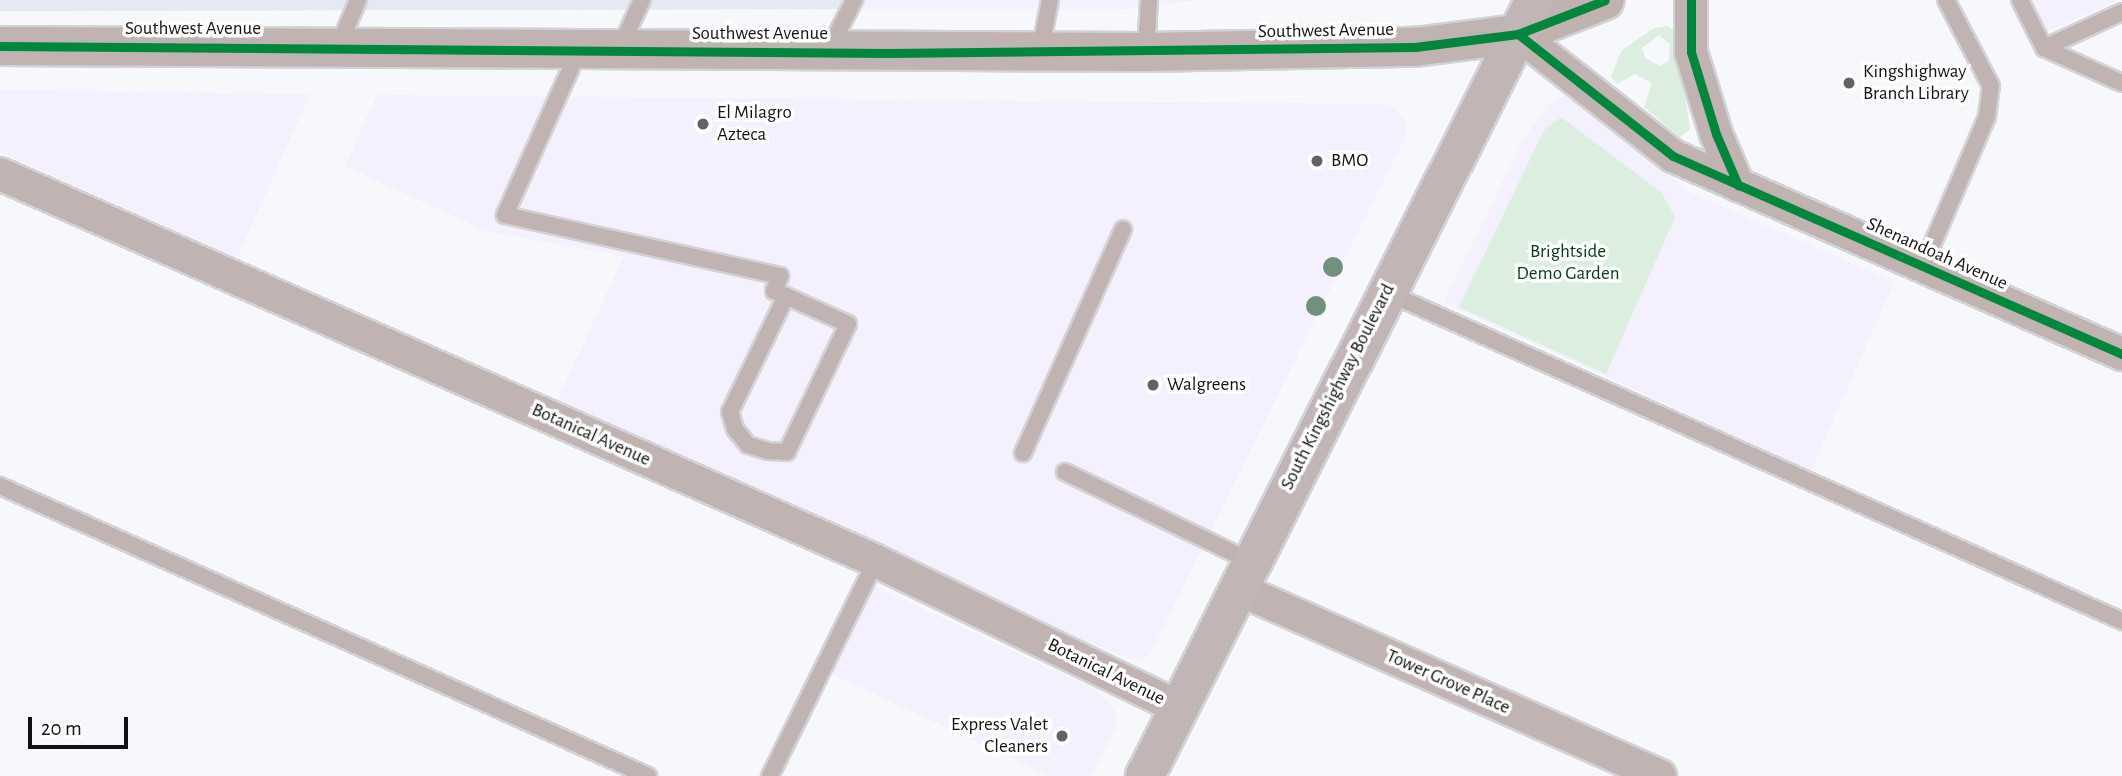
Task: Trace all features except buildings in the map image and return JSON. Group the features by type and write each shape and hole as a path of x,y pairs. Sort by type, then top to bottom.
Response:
{"main road":[{"name":"South Kingshighway Boulevard","path":"1144,776 1243,574 1535,0"},
{"path":"1518,34 1605,0"}],"street":[{"path":"1691,0 1691,52 1716,134 1738,185"},
{"name":"Southwest Avenue","path":"0,46 1146,52 1415,47 1518,34"},
{"name":"Shenandoah Avenue","path":"1518,34 1673,156 2122,354"},
{"name":"Botanical Avenue","path":"0,174 876,561 1178,707"},
{"name":"Tower Grove Place","path":"1243,574 1660,776"}],"lane":[{"path":"338,47 358,0"},
{"path":"619,50 642,0"},
{"path":"828,52 854,0"},
{"path":"1040,52 1050,0"},
{"path":"1146,52 1149,0"},
{"path":"1923,266 1987,117 1991,86 1946,0"},
{"path":"2020,0 2043,48 2122,83"},
{"path":"2043,48 2122,12"},
{"path":"579,50 505,215 780,276 774,291 786,296 848,324 787,452 768,452 748,445 735,429 730,412 786,296"},
{"path":"1023,453 1123,229"},
{"path":"1386,292 2122,621"},
{"path":"1065,472 1243,574"},
{"path":"0,486 648,776"},
{"path":"770,776 876,561"}],"shaded area":[{"path":"0,0 845,0 840,9 0,11"},
{"path":"845,0 1200,0 1123,9 840,9"},
{"path":"2032,0 2119,0 2047,31"},
{"path":"0,90 310,94 237,258 0,152"},
{"path":"377,95 1382,104 1396,110 1406,122 1406,135 1150,654 1142,659 1127,658 1034,619 556,403 624,256 486,231 345,166"},
{"path":"1565,95 1578,99 1689,192 1894,282 1811,471 1444,302 1523,140 1548,104"},
{"path":"872,585 1092,688 1106,700 1116,713 1116,726 1091,776 1050,776 828,672"}],"green space":[{"path":"1667,26 1675,31 1690,129 1680,137 1644,107 1652,83 1635,74 1617,84 1611,76 1622,50 1654,28","holes":["1659,35 1670,44 1669,61 1660,66 1645,58 1642,48"]},
{"name":"Brightside Demo Garden","path":"1561,117 1661,192 1675,217 1606,374 1459,307 1544,130"}],"cycle path":[{"path":"0,46 889,53 1415,47 1518,34 1605,0"},
{"path":"1691,0 1691,52 1716,134 1738,185"},
{"path":"1518,34 1673,156 2122,354"}],"place":[{"name":"Kingshighway Branch Library","path":"1849,83"},
{"name":"El Milagro Azteca","path":"703,124"},
{"name":"BMO","path":"1317,161"},
{"name":"Walgreens","path":"1153,385"},
{"name":"Express Valet Cleaners","path":"1062,736"}]}
